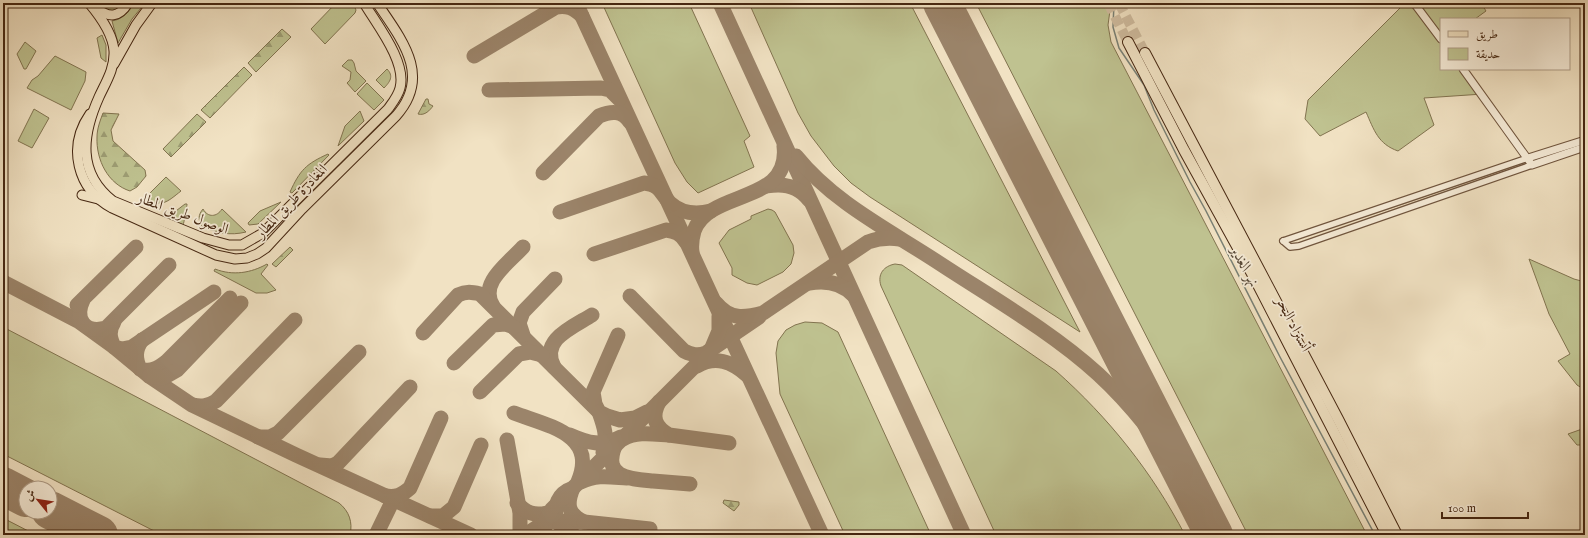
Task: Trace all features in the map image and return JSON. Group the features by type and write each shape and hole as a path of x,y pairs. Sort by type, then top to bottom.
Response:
{"highway":[{"name":"أتستراد البحر","path":"1128,42 1184,150 1255,279 1387,535"},
{"name":"أتستراد البحر","path":"1145,53 1338,419 1397,535"}],"main road":[{"path":"90,3 106,15 112,16 122,11 128,3"},
{"path":"90,3 105,27 113,44 114,52 112,69"},
{"path":"94,110 112,69 136,25 152,3"},
{"name":"الوصول طريق المطار","path":"94,110 87,139 85,157 91,175 105,195 113,201 203,238 229,245 242,245 263,233 388,109 398,95 401,86 402,74 398,60 364,3"},
{"name":"المغادرة طريق المطار","path":"94,110 82,128 78,146 78,155 80,169 84,179 98,199 119,211 216,255 235,259 247,258 266,248 302,209 406,105 413,87 412,65 392,25 377,3"},
{"path":"82,195 98,199"}],"street":[{"path":"1414,3 1440,39"},
{"path":"1464,70 1532,165"},
{"path":"1585,140 1528,158 1332,226 1283,241 1293,247 1585,147"},
{"path":"1430,192 1432,200"},
{"path":"1343,222 1345,230"},
{"path":"1332,226 1334,234"}],"green space":[{"path":"96,3 124,3 119,9 111,12 102,8"},
{"path":"134,3 145,3 132,19 118,43 112,21 125,15"},
{"path":"336,3 353,3 356,10 355,13 325,44 311,29"},
{"path":"602,3 689,3 750,136 744,141 754,167 698,193 687,182 675,163"},
{"path":"749,3 910,3 1080,332 870,197 851,183 834,166 811,136 798,113"},
{"path":"976,3 1111,3 1108,25 1111,42 1367,535 1248,535"},
{"path":"1405,3 1481,3 1486,11 1476,18 1440,18 1440,70 1466,70 1483,94 1424,98 1434,125 1398,151 1391,148 1381,140 1374,130 1366,112 1320,136 1305,119 1308,100"},
{"path":"282,29 291,37 256,72 248,63"},
{"path":"102,35 106,45 106,62 101,58 97,38"},
{"path":"25,42 36,51 26,69 24,69 17,54"},
{"path":"55,56 86,72 85,81 71,110 27,88 32,80 38,76"},
{"path":"348,60 352,60 356,71 366,81 355,92 347,83 350,80 351,72 342,66"},
{"path":"244,67 252,75 210,118 201,110"},
{"path":"387,69 391,77 384,88 376,80"},
{"path":"367,83 384,100 374,110 357,94"},
{"path":"426,99 428,99 429,104 433,106 429,111 418,114"},
{"path":"34,109 49,118 32,148 18,141"},
{"path":"360,111 364,121 338,146 345,126"},
{"path":"103,113 119,114 111,130 113,141 145,170 146,176 137,187 130,191 115,183 101,162 97,146 97,137 98,128"},
{"path":"197,114 206,122 171,157 163,149"},
{"path":"328,154 329,155 292,193 290,192 304,168"},
{"path":"166,177 181,191 168,201 160,203 156,203 145,198"},
{"path":"281,202 258,224 249,225 248,223 260,211"},
{"path":"187,204 187,206 183,225 164,217 165,215 172,214"},
{"path":"203,209 207,214 215,215 222,209 246,232 234,234 223,233 202,226 199,218"},
{"path":"768,209 775,212 793,245 794,253 791,264 783,272 757,285 747,283 732,275 732,268 719,243 729,230 751,219 751,216"},
{"path":"290,247 293,250 276,267 272,264"},
{"path":"1529,259 1574,279 1585,282 1585,390 1577,385 1558,361 1570,354 1549,314"},
{"path":"267,264 268,265 261,274 276,290 267,293 256,293 214,271 215,269 235,273 255,270"},
{"path":"895,264 902,265 1056,371 1094,408 1128,447 1158,489 1185,535 996,535 881,286 880,278 882,271"},
{"path":"805,322 822,323 838,332 931,535 845,535 780,394 776,353 778,341 786,330"},
{"path":"3,327 339,503 348,513 351,526 350,535 162,535 58,482 58,480 54,480 3,454"},
{"path":"1585,428 1585,445 1577,445 1568,434"},
{"path":"724,500 739,502 739,505 734,511 723,503"},
{"path":"3,518 36,535 3,535"}],"waterway":[{"name":"نهر الغدير","path":"1114,3 1113,27 1119,48 1144,85 1154,110 1190,182 1280,357 1375,535"}],"taxiway":[{"path":"576,3 822,535"},
{"path":"720,3 964,535"},
{"path":"474,56 556,7 564,6 570,8 582,16"},
{"path":"489,90 601,88 610,90 619,99"},
{"path":"543,173 599,116 608,113 616,113 623,115 630,122"},
{"path":"692,252 694,231 702,218 715,208 763,188 775,178 783,165 784,146"},
{"path":"796,156 827,187 862,214 1019,314 1080,358 1111,386 1135,412 1188,483"},
{"path":"560,212 644,183 650,184 660,190 670,203 679,209 694,213 711,211"},
{"path":"767,186 785,185 800,191 809,200"},
{"path":"594,254 666,230 678,233 686,242"},
{"path":"716,303 721,309 732,315 743,317 763,313 868,242 884,238 900,239"},
{"path":"77,305 136,247"},
{"path":"493,306 489,298 489,289 492,281 503,267 523,247"},
{"path":"83,300 80,313 83,323 92,329 106,328 169,265"},
{"path":"523,335 519,323 523,312 555,279"},
{"path":"3,282 78,321 114,347 149,376 192,405 296,455 471,535"},
{"path":"809,283 833,283 843,287 853,295"},
{"path":"114,322 110,334 114,347 122,349 132,347 214,292"},
{"path":"423,333 458,295 469,292 480,294 597,410"},
{"path":"630,296 684,351 695,355 706,353 759,317"},
{"path":"142,340 136,354 140,369 151,370 157,368 166,362 230,298"},
{"path":"149,376 163,378 177,370 241,303"},
{"path":"554,367 551,358 551,349 554,342 560,335 592,315"},
{"path":"544,535 545,522 552,509 711,350 719,331 719,316"},
{"path":"193,405 205,406 216,401 295,320"},
{"path":"454,363 493,325 505,324 514,327"},
{"path":"618,335 593,392 595,404 599,412 620,420 635,418 647,412"},
{"path":"258,437 270,437 278,433 359,352"},
{"path":"480,392 519,354 530,352 542,355"},
{"path":"697,366 711,361 724,362 736,367 747,375"},
{"path":"320,465 332,466 338,463 410,387"},
{"path":"659,402 655,412 656,421 660,429 669,435 729,443"},
{"path":"599,412 604,427 605,436 603,452"},
{"path":"514,413 554,428 566,434 576,443 581,453 582,466 578,482"},
{"path":"385,496 392,497 399,495 410,488 441,418"},
{"path":"623,439 628,436 639,434 669,435"},
{"path":"570,435 595,443 608,442 621,437"},
{"path":"507,440 520,513 520,535"},
{"path":"430,516 443,516 454,507 481,445"},
{"path":"615,446 612,457 612,465 621,475 636,479 690,484"},
{"path":"581,482 598,477 627,478"},
{"path":"573,488 569,504 570,508 575,516 584,522 557,521 556,505 560,497 568,490 573,488"},
{"path":"376,535 393,500"},
{"path":"517,503 530,513 547,513"},
{"path":"525,535 545,522 557,521 565,531 574,535"},
{"path":"584,522 650,529"}],"runway":[{"path":"942,3 1214,535"},
{"path":"3,486 18,494"},
{"path":"58,514 99,535"}],"tunnel":[{"path":"1108,3 1128,42"},
{"path":"1119,3 1145,53"}]}
